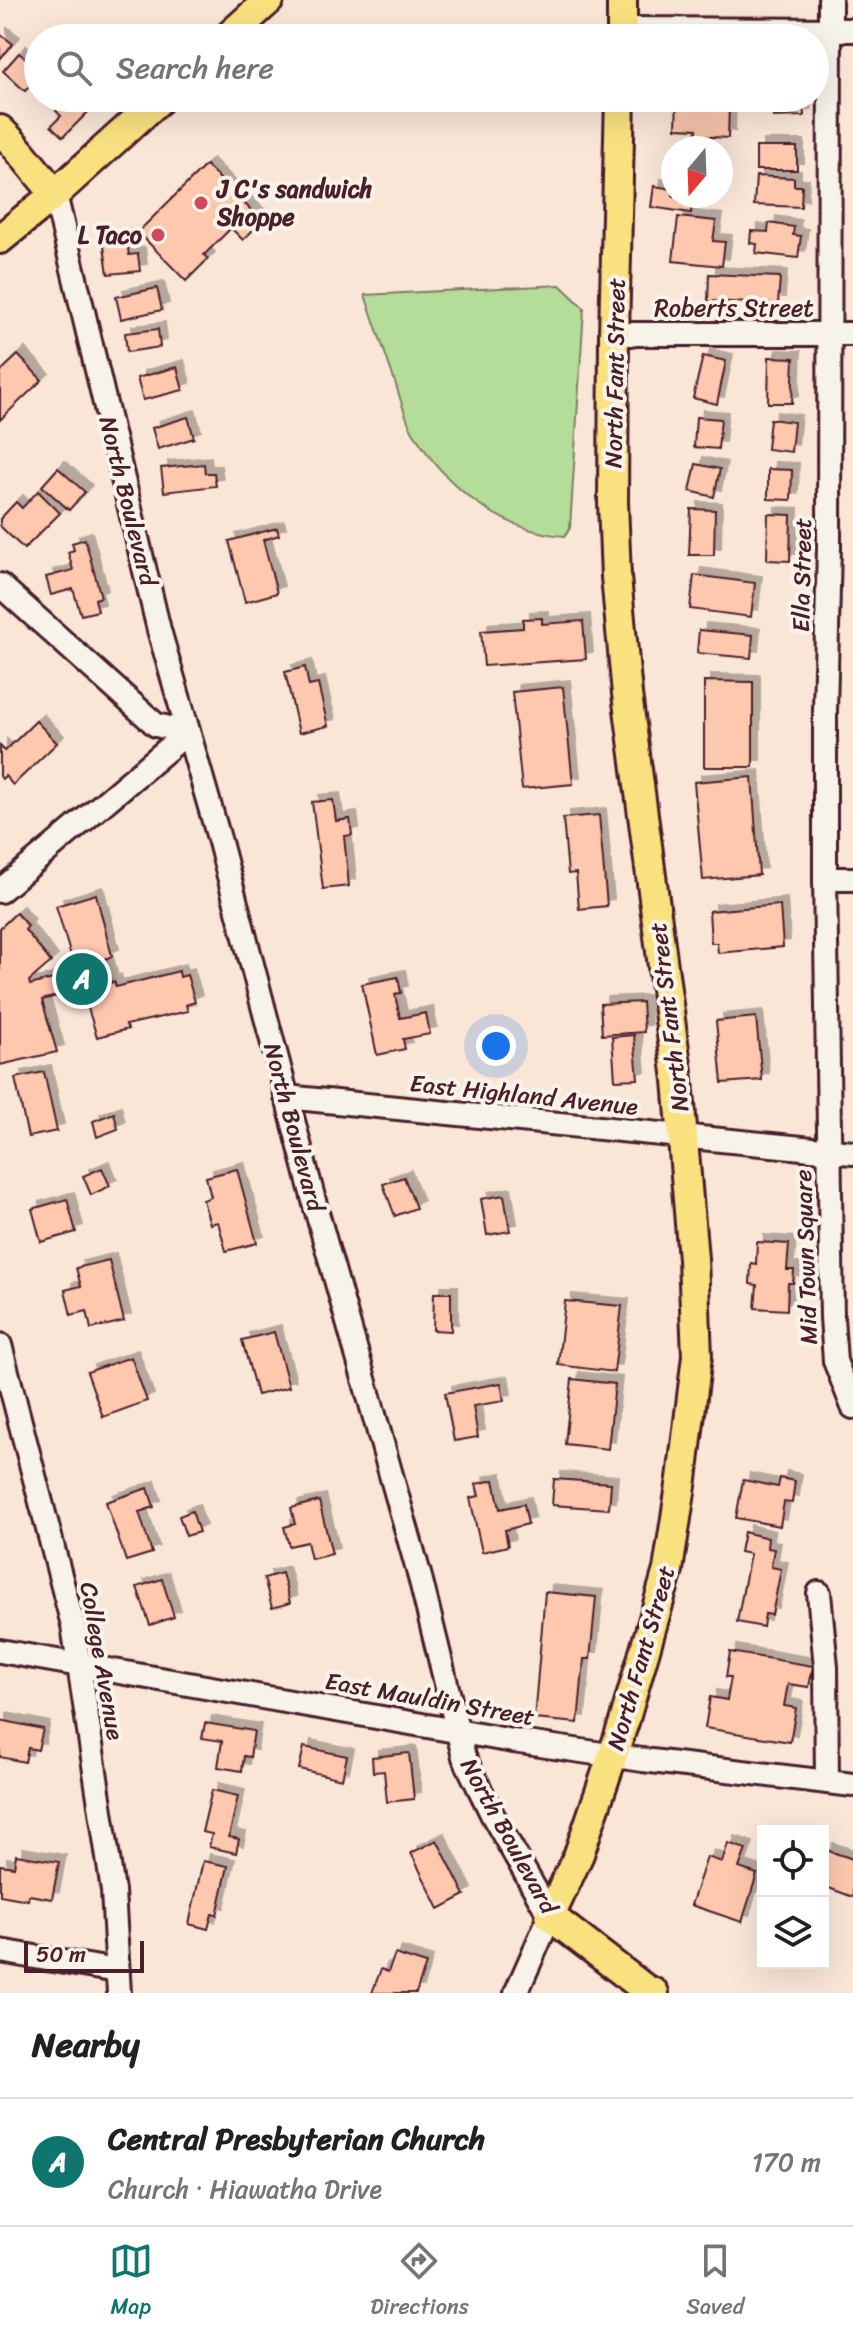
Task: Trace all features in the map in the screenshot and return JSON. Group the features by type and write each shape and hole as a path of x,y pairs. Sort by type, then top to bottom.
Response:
{"main road":[{"path":"242,24 269,0"},
{"path":"622,0 622,24"},
{"path":"0,239 146,112"},
{"name":"North Fant Street","path":"550,1916 579,1854 648,1642 668,1570 697,1356 693,1259 678,1080 620,635 613,502 620,112"},
{"path":"0,130 55,194"},
{"name":"North Boulevard","path":"550,1916 654,1993"}],"street":[{"name":"Ella Street","path":"829,1151 825,879 830,0"},
{"path":"830,30 853,30"},
{"name":"North Boulevard","path":"55,194 159,630 220,842 286,1097 421,1581 464,1757 492,1814 550,1916"},
{"name":"Roberts Street","path":"614,334 853,334"},
{"path":"0,585 156,725 188,732"},
{"path":"0,891 188,732"},
{"path":"825,879 853,879"},
{"name":"East Highland Avenue","path":"286,1097 853,1153"},
{"name":"Mid Town Square","path":"829,1151 835,1361 853,1407"},
{"name":"College Avenue","path":"0,1345 73,1625 113,1891 118,1982"},
{"path":"819,1593 826,1667 827,1782"},
{"name":"East Mauldin Street","path":"0,1651 458,1732 612,1756 853,1785"},
{"path":"516,1993 550,1916"},
{"path":"0,1951 118,1982"}],"green space":[{"path":"560,285 584,308 570,528 565,536 518,525 496,515 475,502 439,468 411,428 365,295"}],"building":[{"path":"0,34 13,44 0,59"},
{"path":"19,53 24,57 24,90 3,71"},
{"path":"57,112 88,112 63,137 51,126 61,116"},
{"path":"677,112 729,112 728,136 696,136 697,129 676,128"},
{"path":"773,112 804,112 804,116 773,117"},
{"path":"756,147 797,147 797,170 756,170"},
{"path":"206,165 262,221 243,240 231,228 204,255 208,259 186,281 138,232"},
{"path":"756,176 794,178 794,186 802,186 801,207 754,205"},
{"path":"654,186 661,187 661,208 692,208 691,213 651,207"},
{"path":"678,217 716,221 713,241 725,242 722,266 673,261"},
{"path":"769,223 794,227 793,235 801,236 798,258 756,253 757,244 750,243 751,231 768,232"},
{"path":"126,236 129,255 138,254 140,271 108,274 103,239"},
{"path":"709,274 780,277 778,304 708,301"},
{"path":"157,288 162,310 121,319 116,297"},
{"path":"158,329 160,347 127,352 125,333"},
{"path":"18,355 42,380 0,420 0,372"},
{"path":"703,356 726,361 717,404 693,398"},
{"path":"769,357 794,358 792,403 768,403"},
{"path":"177,367 183,390 143,400 137,378"},
{"path":"188,417 194,438 158,449 152,428"},
{"path":"696,417 721,419 718,449 694,447"},
{"path":"770,419 794,422 791,452 767,449"},
{"path":"204,464 205,473 214,473 216,486 164,492 161,468"},
{"path":"696,464 720,469 714,497 690,491"},
{"path":"58,468 85,492 69,510 42,486"},
{"path":"768,469 792,470 791,500 768,499"},
{"path":"38,491 60,513 24,549 0,526 0,519 16,502 22,508"},
{"path":"691,509 715,510 714,555 689,555"},
{"path":"768,514 791,515 790,561 767,560"},
{"path":"277,528 279,535 263,540 277,593 245,602 229,541"},
{"path":"85,539 101,597 95,599 98,611 81,615 73,589 51,595 46,577 73,570 68,552 74,550 72,543"},
{"path":"694,575 755,583 751,617 690,609"},
{"path":"542,618 542,624 583,621 586,659 484,666 481,631 523,628 523,619"},
{"path":"699,630 753,635 751,658 697,653"},
{"path":"305,667 309,686 318,684 328,726 299,733 285,672"},
{"path":"704,681 753,682 753,767 704,767"},
{"path":"563,687 573,784 522,789 512,692"},
{"path":"36,721 57,743 13,785 5,776 2,779 0,776 0,746 5,751"},
{"path":"752,777 759,875 703,880 694,782"},
{"path":"333,800 336,821 350,819 352,835 344,836 349,886 323,889 312,802"},
{"path":"599,815 607,906 579,909 576,873 568,874 563,818"},
{"path":"96,894 112,956 105,959 111,983 114,981 116,987 179,971 180,977 187,975 195,1002 186,1005 188,1011 126,1025 128,1029 97,1037 82,989 42,1000 57,1052 0,1065 0,928 16,913 28,926 25,930 51,962 29,981 30,985 76,973 56,906"},
{"path":"780,905 783,947 718,953 717,943 711,943 709,911"},
{"path":"398,977 401,993 395,994 400,1018 426,1013 430,1034 403,1039 405,1049 377,1055 362,984"},
{"path":"642,1002 644,1032 602,1035 600,1004"},
{"path":"756,1017 762,1080 722,1083 716,1021"},
{"path":"634,1035 638,1079 615,1080 612,1037"},
{"path":"44,1072 57,1131 28,1137 15,1078"},
{"path":"114,1113 118,1129 97,1137 93,1121"},
{"path":"102,1168 110,1186 91,1195 83,1176"},
{"path":"237,1169 257,1243 226,1251 218,1222 210,1224 203,1200 211,1197 206,1177"},
{"path":"404,1177 416,1208 395,1216 383,1184"},
{"path":"504,1195 510,1231 487,1235 481,1199"},
{"path":"67,1199 76,1232 41,1242 32,1209"},
{"path":"757,1242 789,1244 787,1270 794,1270 793,1283 788,1283 787,1310 755,1308 757,1285 750,1284 751,1263 756,1264"},
{"path":"109,1260 124,1321 91,1329 87,1311 71,1315 65,1290 81,1286 76,1268"},
{"path":"434,1293 451,1293 451,1331 433,1330"},
{"path":"565,1301 622,1306 614,1372 558,1365"},
{"path":"274,1332 289,1387 257,1395 242,1340"},
{"path":"131,1357 147,1401 103,1417 87,1372"},
{"path":"572,1379 615,1384 608,1449 565,1444"},
{"path":"501,1383 504,1401 473,1406 478,1437 454,1441 445,1393"},
{"path":"780,1478 795,1481 792,1503 784,1502 780,1526 736,1518 743,1480 778,1487"},
{"path":"554,1479 611,1483 609,1509 552,1505"},
{"path":"494,1480 500,1509 524,1504 528,1524 505,1530 508,1546 482,1552 470,1498 479,1496 476,1484"},
{"path":"148,1488 154,1507 139,1512 152,1553 126,1561 106,1502"},
{"path":"319,1501 332,1554 311,1559 307,1542 289,1546 284,1527 295,1524 291,1508"},
{"path":"192,1511 199,1532 186,1536 179,1516"},
{"path":"744,1532 768,1538 767,1548 774,1549 771,1567 781,1569 772,1615 765,1614 763,1627 737,1622 750,1554 740,1552"},
{"path":"282,1573 290,1603 272,1608 264,1578"},
{"path":"162,1579 174,1617 150,1625 137,1587"},
{"path":"545,1592 596,1597 590,1659 584,1659 578,1723 534,1719"},
{"path":"730,1652 813,1666 809,1687 788,1684 784,1706 796,1708 790,1742 705,1728 710,1697 727,1700 731,1677 726,1677"},
{"path":"0,1720 43,1729 38,1750 28,1748 25,1762 0,1757"},
{"path":"205,1723 254,1731 250,1757 244,1756 242,1771 218,1767 222,1741 202,1738"},
{"path":"304,1747 347,1756 342,1779 299,1769"},
{"path":"409,1753 414,1799 387,1802 384,1771 373,1772 372,1757"},
{"path":"212,1790 238,1796 229,1837 239,1839 236,1853 209,1847 212,1834 202,1832"},
{"path":"437,1840 465,1895 439,1909 411,1853"},
{"path":"728,1843 746,1849 739,1868 757,1874 742,1922 691,1905 707,1857 722,1862"},
{"path":"829,1851 853,1859 853,1897 829,1888"},
{"path":"16,1855 59,1862 52,1899 29,1895 28,1900 0,1895 0,1865 14,1867"},
{"path":"203,1861 228,1866 217,1915 212,1914 208,1929 189,1924"},
{"path":"395,1954 426,1964 416,1993 372,1993 381,1969 388,1972"}],"place":[{"name":"J C's sandwich Shoppe","path":"201,203"},
{"name":"L Taco","path":"158,235"},
{"name":"Central Presbyterian Church","path":"82,979"}]}
